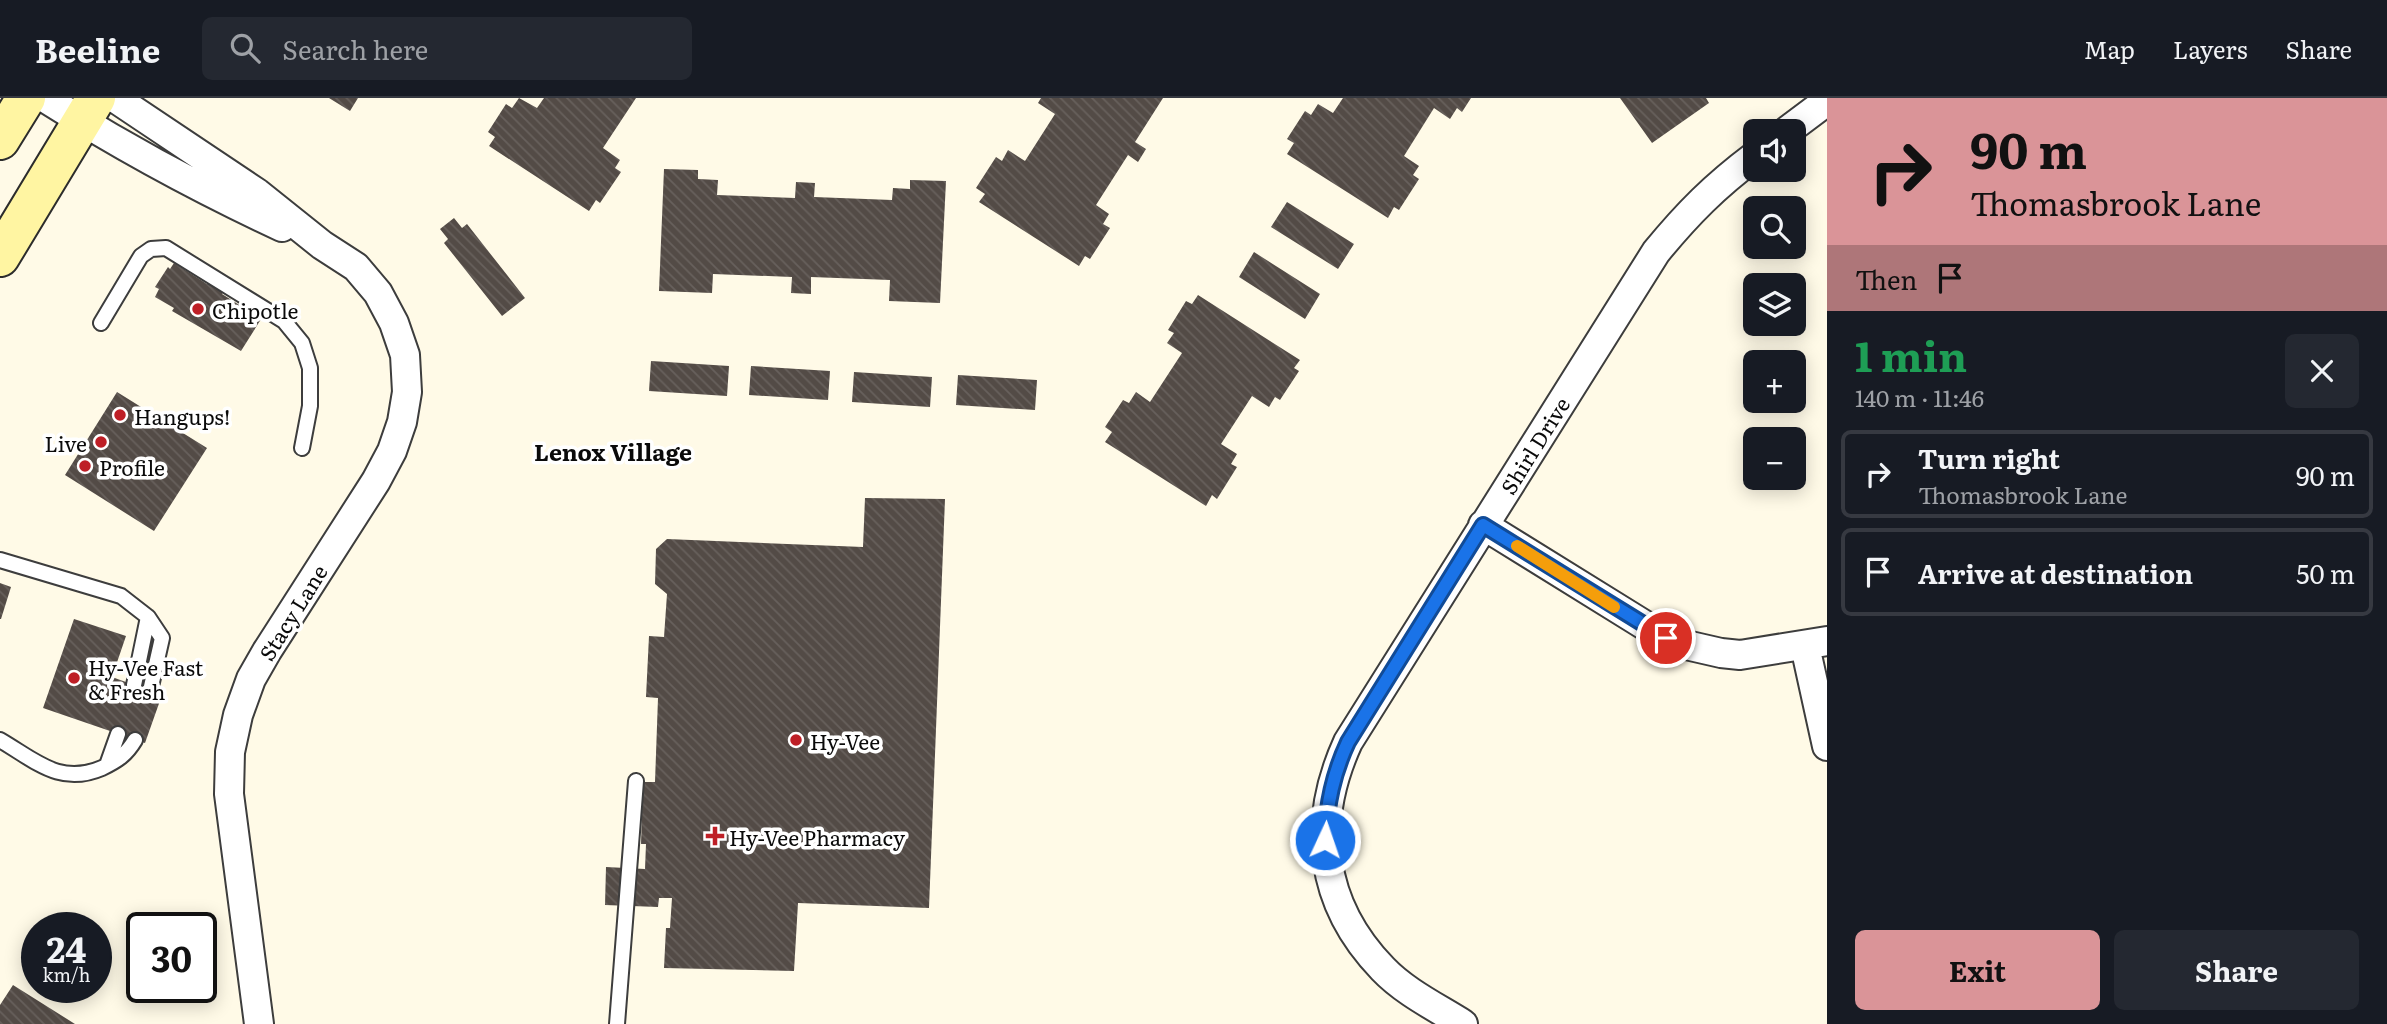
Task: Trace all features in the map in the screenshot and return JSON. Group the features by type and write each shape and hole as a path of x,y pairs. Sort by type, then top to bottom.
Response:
{"main road":[{"path":"0,140 26,98"},
{"path":"0,257 88,110"}],"street":[{"name":"Stacy Lane","path":"45,98 88,110 235,205 323,245"},
{"name":"Stacy Lane","path":"115,98 257,193 323,245 356,267 379,293 394,323 405,355 407,392 402,422 392,451 376,481 267,651 251,679 238,715 230,752 229,794 259,1024"},
{"name":"Shirl Drive","path":"1462,1024 1405,988 1384,971 1361,944 1343,915 1331,881 1325,840 1327,804 1335,770 1348,742 1656,252 1686,214 1714,187 1743,165"},
{"path":"1483,525 1666,638 1710,651 1740,655 1816,644 1827,746"}],"lane":[{"path":"101,323 141,256 151,249 166,248 284,321 302,344 310,368 310,406 302,448"},
{"path":"0,560 121,596 148,617 162,638 150,691"},
{"path":"134,685 148,617"},
{"path":"107,765 118,734"},
{"path":"0,740 61,775 85,775 127,754 135,740"},
{"path":"617,1024 636,781"}],"building":[{"path":"329,98 358,98 350,111"},
{"path":"519,98 537,108 544,98 636,98 603,148 620,160 615,168 621,172 600,203 596,200 589,211 489,146 495,137 488,132 506,104 512,108"},
{"path":"1041,98 1163,98 1135,142 1146,149 1138,162 1128,155 1096,205 1109,214 1103,224 1110,228 1090,259 1085,256 1079,266 979,202 985,194 976,188 996,157 1002,161 1008,150 1025,161 1055,114 1038,103"},
{"path":"1343,98 1471,98 1462,112 1457,108 1450,119 1434,108 1404,156 1419,166 1413,175 1419,179 1399,210 1394,207 1388,218 1287,154 1294,143 1287,139 1305,111 1311,115 1318,104 1333,113"},
{"path":"1620,98 1706,98 1709,103 1652,143"},
{"path":"664,169 698,170 698,179 718,180 717,195 795,198 796,182 815,183 814,197 892,200 893,188 910,189 910,180 946,181 940,303 889,301 890,280 811,277 811,294 791,293 792,277 713,274 712,293 659,291"},
{"path":"1287,202 1354,244 1338,269 1271,227"},
{"path":"454,218 462,228 467,224 525,298 502,316 444,243 448,239 440,229"},
{"path":"1254,252 1320,294 1305,319 1239,277"},
{"path":"174,263 207,284 209,280 225,290 222,294 249,311 251,308 263,316 241,351 172,311 174,308 155,297 159,289 155,287 168,267 170,269"},
{"path":"1198,295 1300,360 1294,368 1299,371 1280,400 1275,397 1269,407 1252,396 1221,444 1237,454 1231,464 1237,467 1217,499 1212,495 1206,506 1105,442 1112,432 1105,427 1123,400 1129,403 1136,392 1150,402 1182,353 1167,343 1174,333 1168,330 1186,301 1192,304"},
{"path":"651,361 729,366 727,396 649,391"},
{"path":"751,366 830,371 828,400 749,395"},
{"path":"854,372 932,377 930,407 852,402"},
{"path":"958,375 1037,380 1035,410 956,405"},
{"path":"117,392 207,448 154,531 65,475"},
{"name":"Hy-Vee","path":"865,498 945,499 929,908 798,903 794,971 664,968 666,928 670,928 672,898 659,898 658,907 605,905 606,867 645,869 646,844 641,844 643,782 655,782 658,698 646,697 649,636 664,637 667,594 655,584 656,549 667,539 863,547"},
{"path":"0,583 11,587 1,619 0,619"},
{"path":"74,619 126,636 112,677 162,695 145,743 43,708"},
{"path":"13,985 21,990 21,1003 42,1003 75,1024 0,1024 0,1005"}],"slow traffic":[{"path":"1517,546 1614,607"}],"place":[{"name":"Chipotle","path":"198,309"},
{"name":"Hangups!","path":"120,415"},
{"name":"Live","path":"101,442"},
{"name":"Profile","path":"85,466"},
{"name":"Hy-Vee Fast & Fresh","path":"74,678"},
{"name":"Hy-Vee","path":"796,740"},
{"name":"Hy-Vee Pharmacy","path":"715,836"}],"district":[{"name":"Lenox Village","path":"613,451"}],"route":[{"path":"1325,840 1327,804 1335,770 1348,742 1483,525 1666,638"}]}
